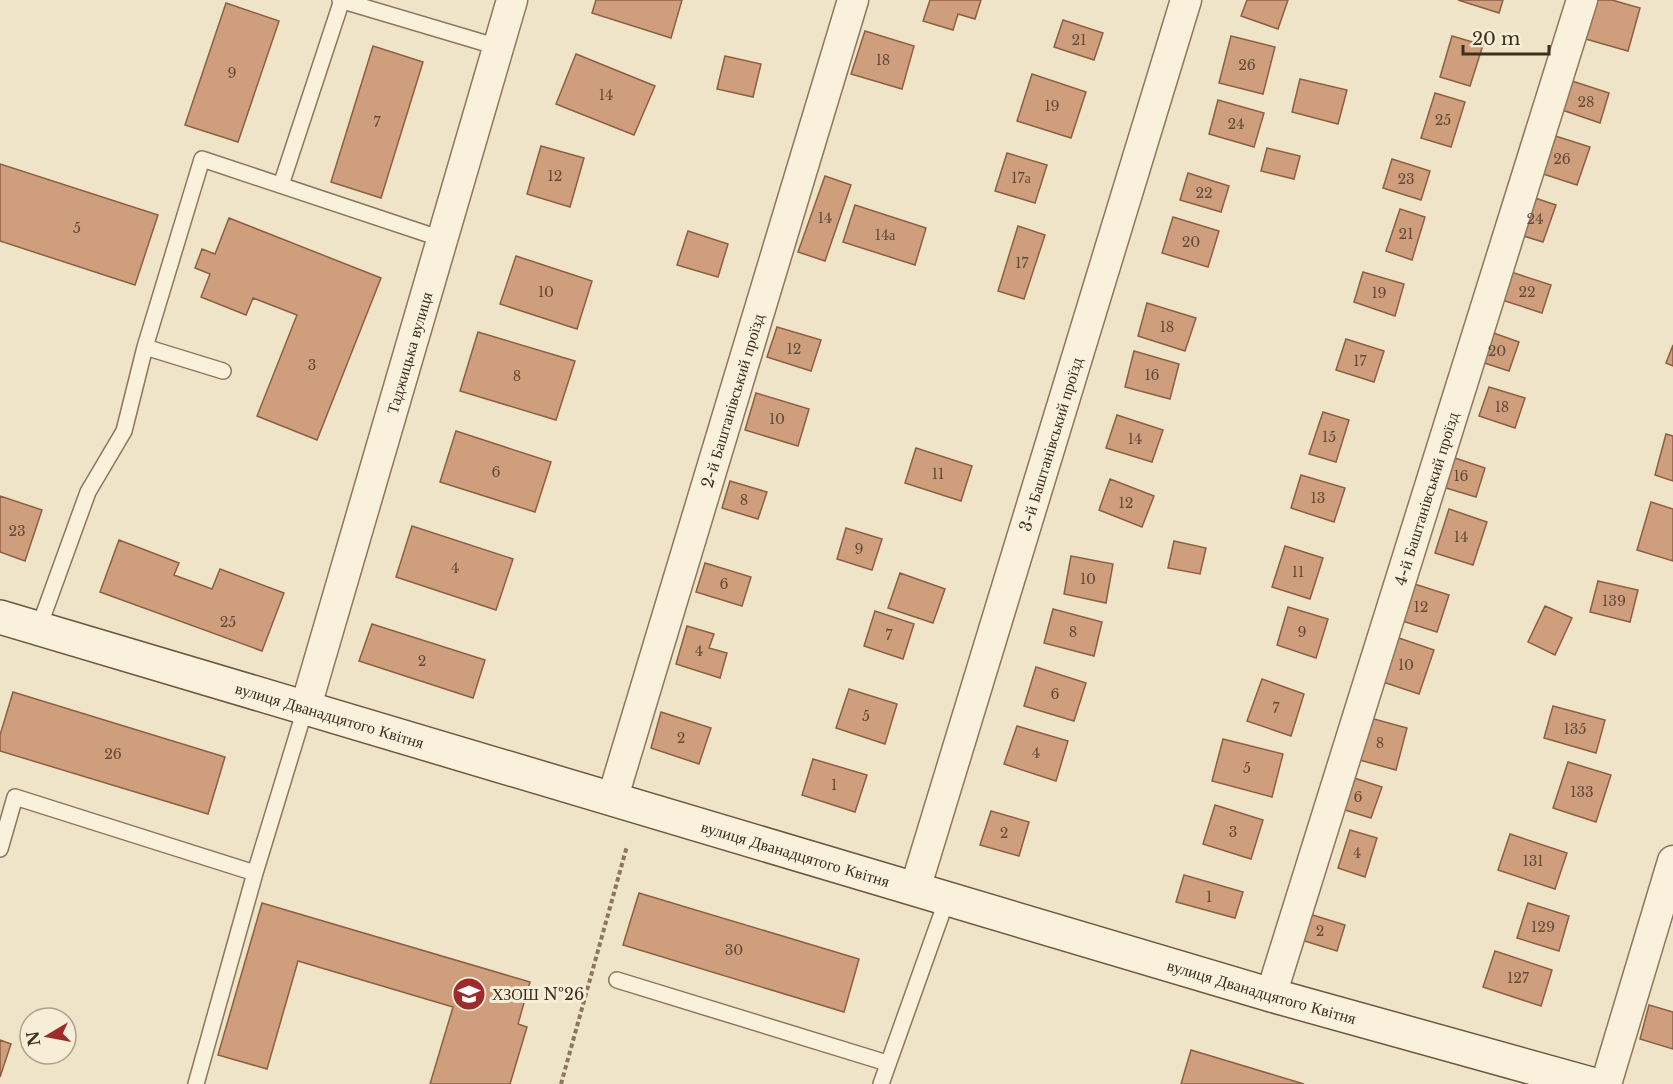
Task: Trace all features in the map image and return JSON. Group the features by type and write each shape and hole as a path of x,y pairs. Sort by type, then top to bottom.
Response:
{"street":[{"name":"Таджицька вулиця","path":"306,706 512,0"},
{"name":"2-й Баштанівський проїзд","path":"612,800 853,0"},
{"name":"3-й Баштанівський проїзд","path":"915,888 1186,0"},
{"name":"4-й Баштанівський проїзд","path":"1271,995 1582,0"},
{"name":"вулиця Дванадцятого Квітня","path":"0,616 1271,995 1591,1084"},
{"path":"1606,1084 1673,861"}],"lane":[{"path":"281,185 341,0 498,47"},
{"path":"39,627 88,492 124,431 145,347 201,159 442,239"},
{"path":"145,347 223,371"},
{"path":"196,1084 255,873 306,706"},
{"path":"0,849 15,797 255,873"},
{"path":"881,1084 947,899"},
{"path":"617,980 887,1062"}],"path":[{"path":"561,1084 627,846"}],"building":[{"path":"596,0 682,0 671,38 592,13"},
{"path":"930,0 981,0 975,19 958,14 953,30 923,21"},
{"path":"1247,0 1288,0 1278,29 1241,16"},
{"path":"1458,0 1503,0 1499,13"},
{"path":"1593,0 1612,0 1640,8 1628,51 1582,38"},
{"path":"226,3 279,21 238,142 185,125"},
{"path":"1063,20 1103,33 1094,60 1054,47"},
{"path":"865,31 914,46 902,89 851,74"},
{"path":"1231,36 1275,47 1263,94 1219,83"},
{"path":"1452,36 1483,45 1470,86 1440,77"},
{"path":"373,46 423,62 381,198 331,182"},
{"path":"576,54 655,86 634,135 556,104"},
{"path":"725,56 761,64 753,97 717,89"},
{"path":"1032,74 1086,92 1071,138 1017,121"},
{"path":"1300,79 1347,90 1338,124 1292,112"},
{"path":"1572,81 1609,93 1600,123 1562,110"},
{"path":"1435,93 1465,102 1451,147 1421,138"},
{"path":"1218,100 1264,113 1254,147 1209,134"},
{"path":"1546,133 1590,147 1577,185 1534,171"},
{"path":"541,146 584,158 570,207 527,194"},
{"path":"1267,148 1300,156 1294,179 1261,171"},
{"path":"1007,153 1047,165 1035,203 995,191"},
{"path":"1392,159 1430,171 1421,200 1383,188"},
{"path":"0,164 158,215 135,285 0,241"},
{"path":"1188,173 1229,186 1221,212 1180,200"},
{"path":"825,176 851,185 825,261 798,252"},
{"path":"1526,195 1556,205 1543,242 1514,233"},
{"path":"855,205 926,228 915,265 843,242"},
{"path":"1400,209 1425,217 1412,260 1386,251"},
{"path":"1173,217 1219,231 1208,267 1162,253"},
{"path":"229,218 381,278 317,440 257,416 297,315 253,298 246,315 201,297 210,274 195,268 202,249 215,254"},
{"path":"1018,226 1045,235 1024,299 998,291"},
{"path":"688,231 728,244 718,277 677,265"},
{"path":"516,256 592,281 577,329 500,304"},
{"path":"1363,272 1404,284 1395,316 1354,302"},
{"path":"1511,272 1551,285 1542,313 1502,300"},
{"path":"1147,303 1196,318 1185,351 1138,336"},
{"path":"777,327 821,340 811,371 767,357"},
{"path":"1485,330 1519,342 1509,371 1475,360"},
{"path":"478,332 575,361 556,420 460,391"},
{"path":"1346,339 1384,351 1374,382 1336,370"},
{"path":"1673,345 1673,366 1666,363"},
{"path":"1134,351 1179,364 1170,399 1125,387"},
{"path":"1489,387 1525,398 1515,428 1479,416"},
{"path":"756,393 809,409 798,446 745,430"},
{"path":"1323,412 1349,420 1336,462 1309,454"},
{"path":"1117,415 1163,430 1152,462 1106,448"},
{"path":"456,431 551,462 535,512 440,482"},
{"path":"1666,434 1673,436 1673,481 1655,475"},
{"path":"916,448 972,466 961,501 905,483"},
{"path":"1446,455 1485,468 1476,497 1436,485"},
{"path":"1301,475 1345,488 1334,522 1291,508"},
{"path":"1110,479 1154,496 1142,527 1099,510"},
{"path":"730,481 767,492 758,519 722,508"},
{"path":"0,496 42,510 25,561 0,552"},
{"path":"1651,502 1673,509 1673,561 1637,550"},
{"path":"1449,509 1487,522 1473,565 1435,553"},
{"path":"412,526 513,559 496,610 396,577"},
{"path":"846,528 882,539 872,570 837,559"},
{"path":"119,540 179,563 174,575 212,589 220,569 284,593 262,651 100,592"},
{"path":"1174,541 1206,548 1200,574 1168,568"},
{"path":"1285,546 1323,558 1310,599 1272,587"},
{"path":"1071,556 1113,564 1106,603 1064,594"},
{"path":"705,563 751,577 742,606 696,592"},
{"path":"900,573 945,589 933,623 888,608"},
{"path":"1405,581 1449,595 1437,632 1393,618"},
{"path":"1598,581 1638,590 1630,622 1590,612"},
{"path":"1545,606 1572,618 1555,655 1528,642"},
{"path":"1288,607 1328,619 1316,658 1277,645"},
{"path":"1053,609 1102,622 1094,656 1044,643"},
{"path":"875,611 914,624 903,659 864,646"},
{"path":"372,624 485,660 473,698 359,661"},
{"path":"687,626 714,634 709,648 727,653 720,678 676,664"},
{"path":"1393,636 1434,650 1419,694 1377,680"},
{"path":"1036,667 1086,683 1074,721 1024,706"},
{"path":"1262,679 1304,694 1291,736 1247,721"},
{"path":"849,689 897,704 885,744 836,728"},
{"path":"13,692 225,757 208,814 0,751 0,735"},
{"path":"1553,706 1605,720 1596,753 1544,738"},
{"path":"661,712 711,728 699,764 651,748"},
{"path":"1363,716 1407,728 1396,770 1352,758"},
{"path":"1017,726 1068,741 1056,781 1004,764"},
{"path":"1223,739 1283,754 1272,797 1212,781"},
{"path":"813,759 867,775 855,812 802,795"},
{"path":"1568,762 1611,775 1596,822 1553,808"},
{"path":"1345,775 1382,787 1371,818 1335,807"},
{"path":"1215,805 1263,820 1251,859 1203,844"},
{"path":"991,811 1029,822 1019,856 980,845"},
{"path":"1350,830 1377,838 1365,877 1338,868"},
{"path":"1510,834 1567,853 1555,889 1498,870"},
{"path":"1184,875 1243,892 1235,918 1176,902"},
{"path":"639,893 859,959 844,1012 623,945"},
{"name":"ХЗОШ №26","path":"262,903 530,982 518,1024 527,1027 510,1084 430,1084 453,1007 298,961 267,1069 218,1055"},
{"path":"1528,903 1569,916 1559,951 1517,938"},
{"path":"1303,912 1345,925 1337,951 1295,938"},
{"path":"1495,951 1552,970 1541,1006 1483,987"},
{"path":"1649,1005 1673,1012 1673,1049 1640,1039"},
{"path":"0,1040 11,1044 0,1077"},
{"path":"1191,1050 1304,1084 1181,1084"}],"place":[{"name":"ХЗОШ №26","path":"469,994"}]}
